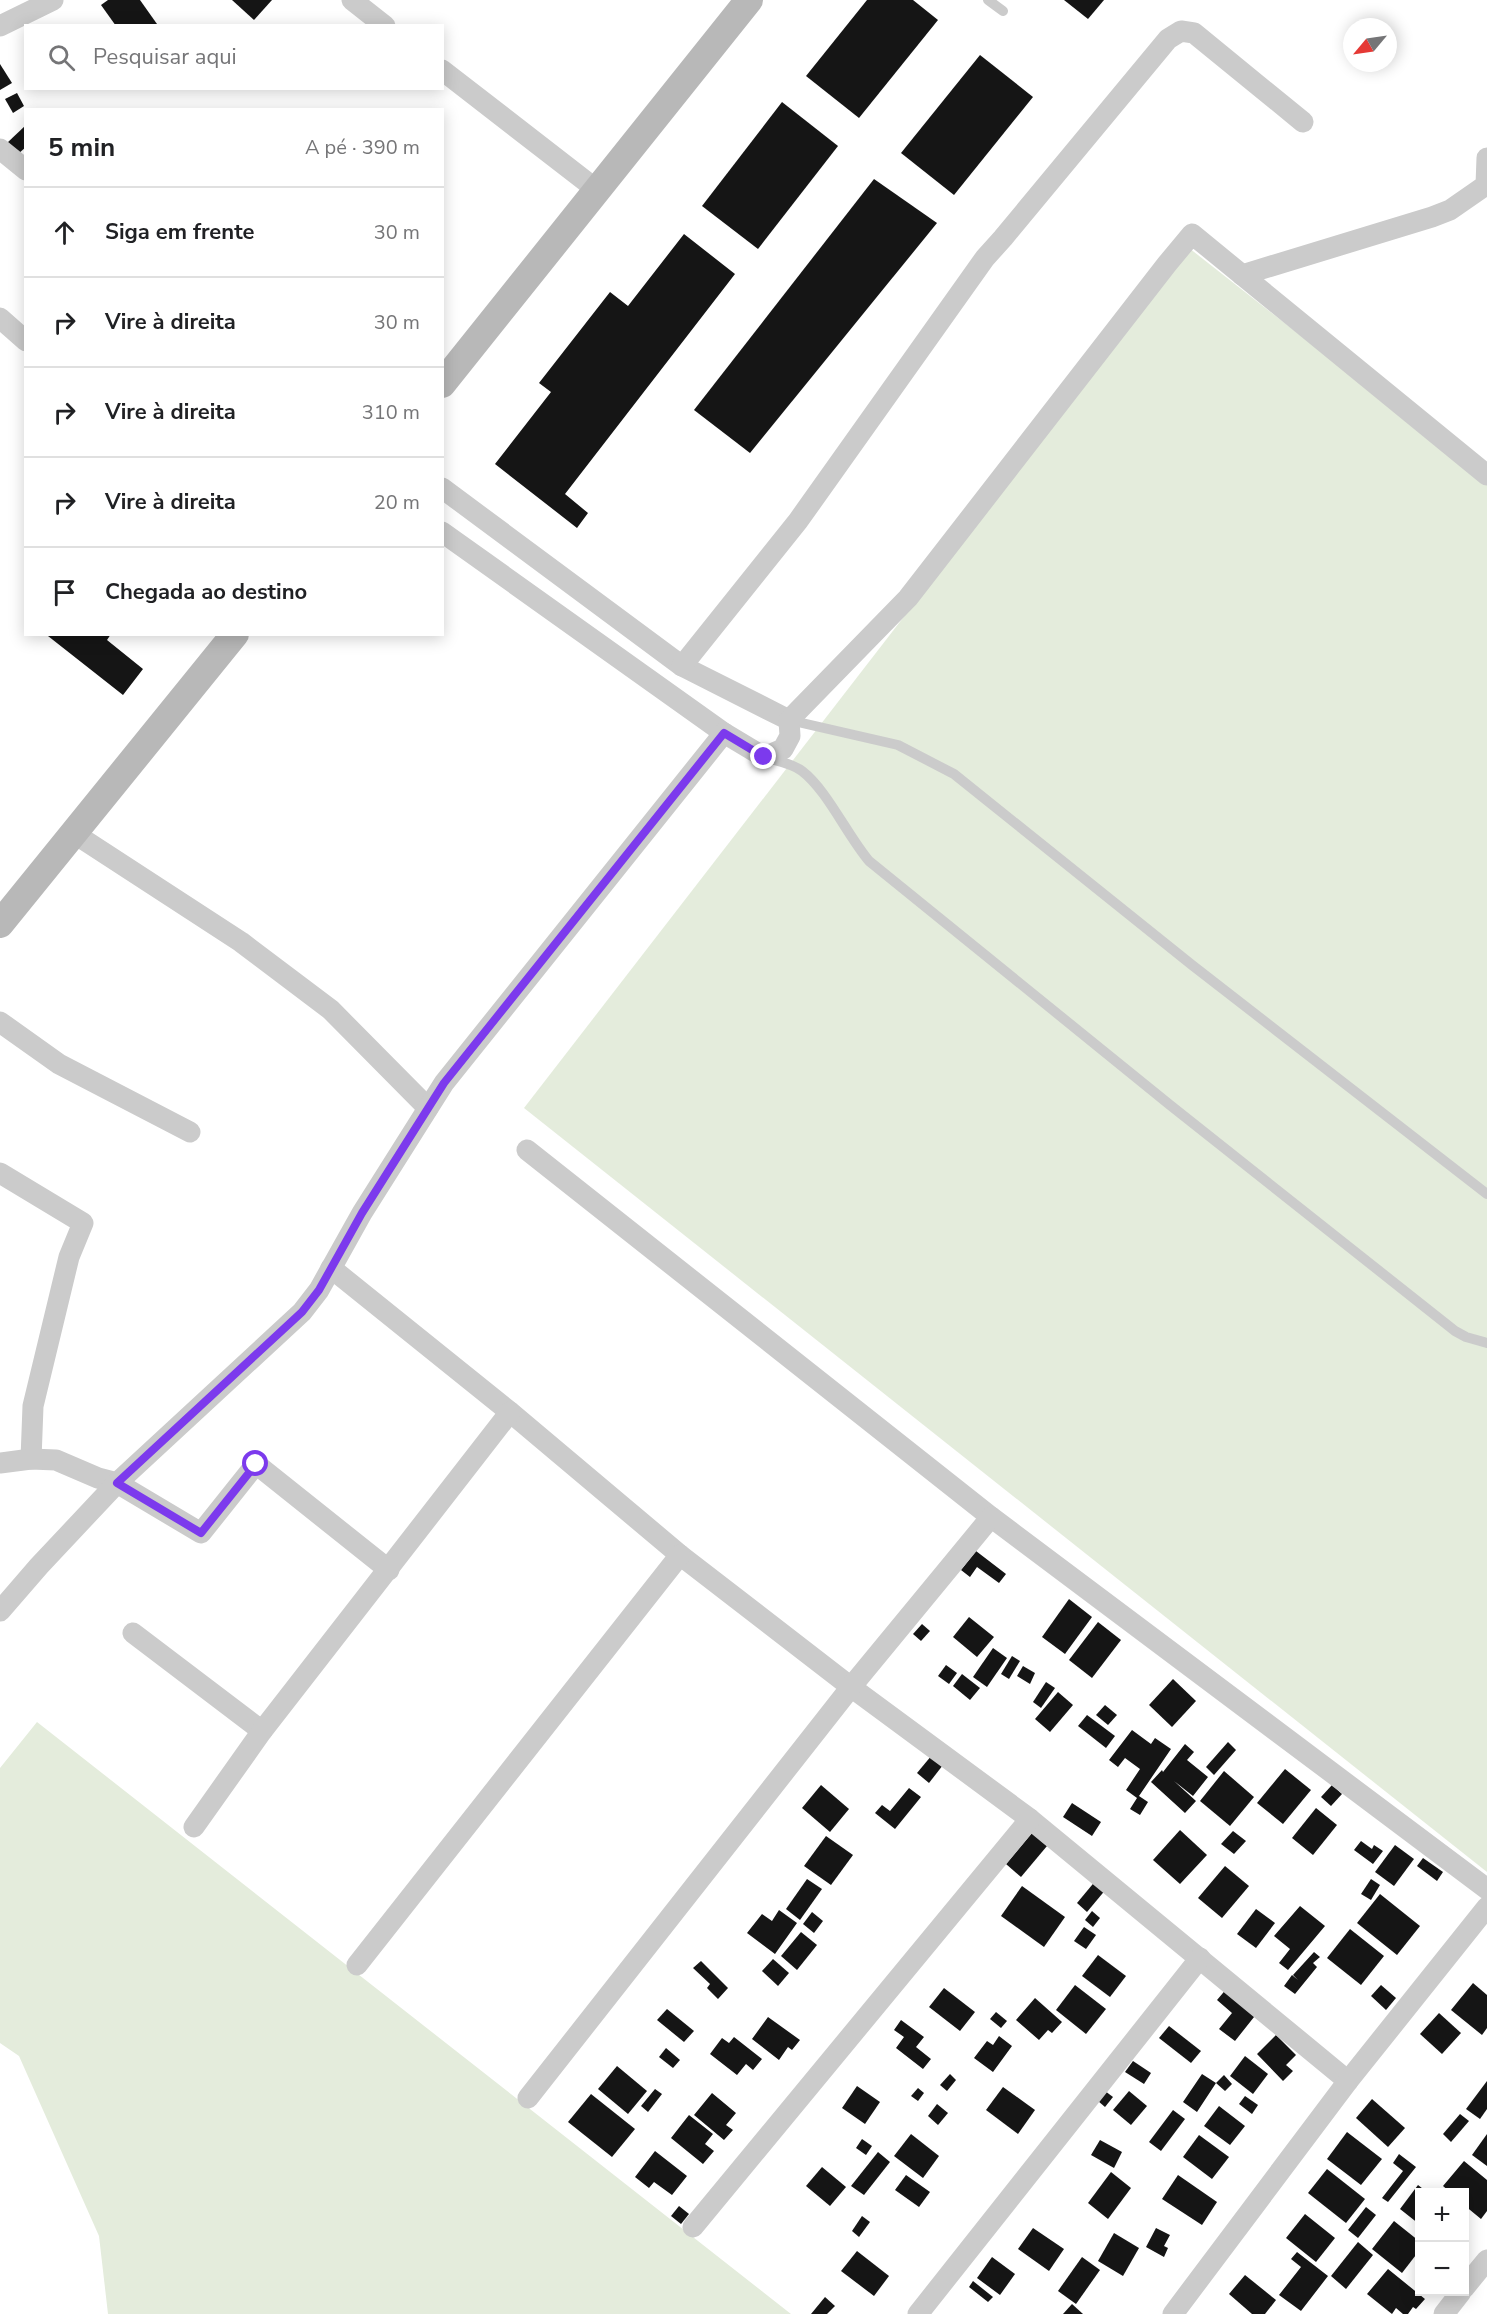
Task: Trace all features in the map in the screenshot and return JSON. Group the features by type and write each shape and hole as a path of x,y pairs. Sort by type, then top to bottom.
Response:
{"main road":[{"path":"444,381 749,0"},
{"path":"0,924 233,636"}],"street":[{"path":"0,26 53,0"},
{"path":"352,0 382,24"},
{"path":"682,666 798,521 985,258 1168,39 1181,31 1194,33 1303,122"},
{"path":"444,72 597,190"},
{"path":"0,149 24,168"},
{"path":"1242,275 1450,210 1487,186 1487,158"},
{"path":"444,533 724,733 764,757 783,749 790,736 789,720 908,598 1192,234 1487,475"},
{"path":"0,318 24,339"},
{"path":"447,497 682,666 789,720"},
{"path":"0,1611 117,1483 302,1312 319,1290 362,1213 444,1083 724,733"},
{"path":"75,834 241,942 331,1010 428,1108"},
{"path":"0,1022 59,1064 190,1132"},
{"path":"527,1150 991,1517 1487,1889"},
{"path":"0,1173 83,1223 69,1257 33,1406 31,1459"},
{"path":"331,1268 510,1412 680,1554 851,1687 1030,1819 1348,2081"},
{"path":"194,1827 262,1731 510,1412"},
{"path":"0,1463 31,1459 56,1460 98,1478 117,1483 201,1533 256,1464 389,1570"},
{"path":"528,2098 851,1687 991,1517"},
{"path":"357,1965 680,1554"},
{"path":"133,1633 262,1731"},
{"path":"693,2227 1030,1819"},
{"path":"1173,2314 1348,2081 1487,1907"},
{"path":"918,2314 1200,1958"},
{"path":"1469,2282 1487,2259"},
{"path":"1443,2314 1458,2296"}],"lane":[{"path":"988,0 1003,11"},
{"path":"789,720 898,745 954,774 1192,965 1487,1194"},
{"path":"764,757 801,770 831,805 869,861 956,932 1455,1331 1487,1343"}],"green space":[{"path":"1189,248 1487,482 1487,1872 524,1108"},
{"path":"37,1722 791,2314 108,2314 99,2236 19,2056 0,2043 0,1768"}],"building":[{"path":"108,0 140,0 157,24 115,24 101,5"},
{"path":"232,0 272,0 254,20"},
{"path":"867,0 913,0 938,20 859,118 806,76"},
{"path":"1064,0 1104,0 1088,19"},
{"path":"980,55 1033,97 954,195 901,153"},
{"path":"0,64 12,83 0,90"},
{"path":"17,93 24,106 13,113 5,99"},
{"path":"782,102 838,146 758,249 702,206"},
{"path":"24,127 24,149 18,154 7,143"},
{"path":"874,179 937,223 750,453 694,410"},
{"path":"684,234 735,274 565,494 588,513 577,528 495,464 551,392 539,383 610,292 628,306"},
{"path":"48,636 110,636 107,640 143,669 123,695"},
{"path":"976,1551 1006,1574 999,1583 977,1567 970,1577 961,1570"},
{"path":"1069,1599 1092,1617 1065,1654 1042,1637"},
{"path":"969,1617 994,1637 977,1657 953,1637"},
{"path":"1098,1622 1121,1640 1092,1678 1069,1660"},
{"path":"922,1624 930,1631 921,1641 913,1634"},
{"path":"993,1648 1007,1658 987,1687 973,1677"},
{"path":"1012,1656 1020,1661 1009,1679 1001,1674"},
{"path":"946,1665 957,1673 949,1684 938,1676"},
{"path":"1023,1666 1035,1673 1030,1684 1017,1676"},
{"path":"962,1674 980,1688 970,1700 953,1686"},
{"path":"1173,1679 1196,1701 1172,1727 1149,1705"},
{"path":"1046,1682 1055,1688 1041,1708 1033,1702"},
{"path":"1058,1692 1073,1705 1050,1732 1035,1719"},
{"path":"1105,1705 1117,1715 1108,1725 1096,1715"},
{"path":"1087,1715 1115,1736 1106,1748 1078,1726"},
{"path":"1132,1730 1151,1744 1155,1738 1171,1749 1139,1796 1148,1802 1140,1815 1130,1809 1137,1798 1126,1790 1140,1769 1125,1758 1118,1767 1109,1760"},
{"path":"1228,1742 1236,1750 1214,1775 1206,1767"},
{"path":"1185,1744 1194,1752 1187,1760 1208,1777 1193,1796 1174,1781 1196,1801 1185,1813 1151,1782 1162,1770 1163,1772"},
{"path":"932,1755 943,1765 929,1783 917,1773"},
{"path":"1285,1769 1311,1790 1283,1824 1257,1803"},
{"path":"1224,1771 1254,1797 1230,1826 1200,1801"},
{"path":"821,1785 849,1809 830,1832 802,1808"},
{"path":"1332,1785 1342,1794 1331,1806 1321,1797"},
{"path":"909,1788 921,1797 895,1829 875,1813 882,1805 890,1811"},
{"path":"1072,1803 1101,1822 1092,1836 1063,1817"},
{"path":"1316,1808 1337,1825 1313,1855 1292,1838"},
{"path":"1180,1830 1207,1855 1180,1884 1153,1860"},
{"path":"1233,1831 1246,1841 1234,1854 1221,1844"},
{"path":"1032,1833 1047,1846 1021,1877 1006,1864"},
{"path":"826,1836 853,1855 831,1885 804,1866"},
{"path":"1361,1841 1372,1849 1374,1845 1383,1851 1373,1864 1354,1850"},
{"path":"1395,1845 1414,1859 1394,1886 1375,1872"},
{"path":"1423,1858 1443,1872 1437,1881 1417,1866"},
{"path":"1225,1866 1249,1886 1222,1918 1198,1898"},
{"path":"807,1879 822,1889 800,1920 786,1909"},
{"path":"1097,1879 1107,1888 1087,1912 1077,1903"},
{"path":"1371,1879 1380,1885 1371,1900 1361,1894"},
{"path":"1022,1886 1065,1917 1044,1947 1001,1916"},
{"path":"1380,1894 1420,1926 1397,1955 1357,1923"},
{"path":"1300,1906 1325,1926 1288,1970 1279,1963 1290,1949 1274,1936"},
{"path":"1256,1909 1275,1923 1256,1948 1237,1934"},
{"path":"779,1910 797,1923 775,1954 747,1933 762,1914 772,1921"},
{"path":"1092,1911 1100,1918 1093,1927 1085,1920"},
{"path":"812,1912 823,1921 814,1933 803,1924"},
{"path":"1084,1927 1096,1935 1086,1949 1074,1941"},
{"path":"1350,1929 1384,1956 1361,1985 1327,1958"},
{"path":"801,1932 817,1945 797,1970 781,1956"},
{"path":"1314,1952 1320,1957 1313,1963 1317,1967 1295,1994 1284,1986 1292,1975 1298,1980 1293,1975"},
{"path":"1098,1955 1126,1976 1110,1997 1082,1976"},
{"path":"773,1959 789,1973 778,1986 762,1971"},
{"path":"701,1961 728,1988 718,1999 707,1988 710,1984 693,1968"},
{"path":"1473,1983 1487,1995 1487,2028 1482,2035 1451,2010"},
{"path":"1075,1985 1106,2009 1086,2034 1056,2010"},
{"path":"1381,1985 1396,1998 1386,2010 1371,1996"},
{"path":"1228,1987 1258,2012 1235,2041 1219,2029 1232,2013 1217,2000"},
{"path":"944,1988 975,2012 960,2031 929,2007"},
{"path":"1035,1998 1062,2022 1052,2033 1048,2030 1039,2040 1016,2020"},
{"path":"667,2009 694,2031 684,2042 657,2020"},
{"path":"996,2012 1007,2021 1001,2028 990,2019"},
{"path":"1439,2013 1461,2033 1442,2054 1420,2034"},
{"path":"768,2017 800,2040 792,2050 788,2047 779,2060 752,2039"},
{"path":"901,2020 924,2037 916,2047 931,2059 923,2069 896,2048 904,2037 894,2030"},
{"path":"1169,2026 1201,2051 1191,2063 1159,2038"},
{"path":"1276,2035 1296,2055 1286,2065 1293,2071 1283,2081 1257,2054"},
{"path":"999,2036 1012,2046 993,2072 974,2058 987,2041 993,2045"},
{"path":"734,2037 762,2059 753,2070 746,2064 737,2075 710,2054 722,2038 729,2043"},
{"path":"666,2048 680,2060 673,2068 659,2057"},
{"path":"1245,2056 1268,2074 1253,2094 1230,2076"},
{"path":"1133,2061 1151,2073 1144,2084 1125,2072"},
{"path":"617,2066 647,2091 628,2114 598,2089"},
{"path":"950,2074 956,2080 947,2091 940,2085"},
{"path":"1202,2074 1216,2083 1197,2112 1183,2102"},
{"path":"1224,2075 1232,2084 1225,2091 1216,2083"},
{"path":"1487,2081 1487,2109 1480,2119 1466,2109"},
{"path":"857,2086 880,2102 865,2124 842,2108"},
{"path":"1003,2087 1035,2110 1018,2134 986,2110"},
{"path":"918,2088 924,2093 918,2101 911,2096"},
{"path":"655,2089 662,2094 648,2112 641,2106"},
{"path":"1105,2091 1113,2097 1105,2107 1098,2101"},
{"path":"1129,2091 1147,2106 1131,2125 1113,2110"},
{"path":"712,2093 736,2113 726,2125 733,2130 724,2140 694,2115"},
{"path":"591,2094 635,2129 612,2157 568,2122"},
{"path":"1245,2096 1258,2105 1252,2114 1239,2104"},
{"path":"1372,2099 1405,2128 1388,2147 1356,2118"},
{"path":"937,2104 948,2113 938,2125 928,2116"},
{"path":"1219,2106 1245,2126 1230,2145 1204,2126"},
{"path":"1173,2110 1185,2119 1161,2151 1149,2142"},
{"path":"1460,2114 1469,2121 1451,2142 1443,2134"},
{"path":"689,2115 713,2134 705,2144 714,2151 703,2164 671,2138"},
{"path":"1347,2132 1382,2159 1361,2185 1327,2159"},
{"path":"911,2134 939,2156 923,2178 894,2156"},
{"path":"1487,2134 1487,2166 1472,2155"},
{"path":"1199,2135 1229,2157 1212,2179 1183,2157"},
{"path":"862,2139 872,2146 866,2155 856,2148"},
{"path":"1100,2140 1122,2152 1114,2168 1091,2155"},
{"path":"655,2151 687,2176 672,2195 654,2182 649,2188 635,2177"},
{"path":"878,2152 890,2162 864,2195 851,2186"},
{"path":"1399,2154 1416,2167 1388,2202 1382,2198 1403,2171 1393,2163"},
{"path":"1464,2161 1487,2180 1487,2211 1481,2219 1469,2209 1469,2188 1445,2188 1443,2186"},
{"path":"822,2167 846,2187 830,2206 806,2186"},
{"path":"1327,2169 1365,2199 1346,2223 1308,2193"},
{"path":"1111,2172 1131,2188 1108,2219 1088,2203"},
{"path":"906,2175 930,2192 919,2207 895,2190"},
{"path":"1178,2175 1217,2202 1202,2225 1162,2199"},
{"path":"1415,2189 1415,2221 1400,2209"},
{"path":"679,2206 689,2214 681,2224 671,2216"},
{"path":"1366,2207 1376,2215 1358,2238 1348,2230"},
{"path":"1305,2214 1335,2238 1316,2262 1286,2238"},
{"path":"862,2216 870,2222 859,2237 852,2231"},
{"path":"1394,2221 1415,2238 1415,2256 1402,2273 1372,2249"},
{"path":"1033,2228 1064,2249 1049,2271 1018,2249"},
{"path":"1156,2228 1170,2235 1164,2246 1168,2248 1164,2257 1146,2247"},
{"path":"1114,2233 1139,2248 1123,2276 1098,2261"},
{"path":"1358,2242 1373,2255 1346,2289 1331,2276"},
{"path":"857,2251 889,2276 874,2296 841,2271"},
{"path":"1297,2252 1328,2276 1301,2311 1279,2295 1301,2267 1291,2259"},
{"path":"992,2257 1015,2274 1000,2295 977,2278"},
{"path":"1082,2257 1100,2270 1076,2304 1058,2291"},
{"path":"1388,2269 1415,2291 1415,2296 1421,2296 1425,2299 1416,2309 1413,2307 1408,2314 1403,2314 1396,2308 1392,2314 1367,2294"},
{"path":"1245,2275 1276,2300 1265,2314 1252,2314 1229,2294"},
{"path":"973,2281 993,2297 988,2302 969,2287"},
{"path":"825,2297 835,2306 827,2314 811,2314"},
{"path":"1072,2304 1083,2314 1063,2314"}],"route":[{"path":"256,1464 201,1533 117,1483 302,1312 319,1290 362,1213 444,1083 724,733 764,757"}]}
